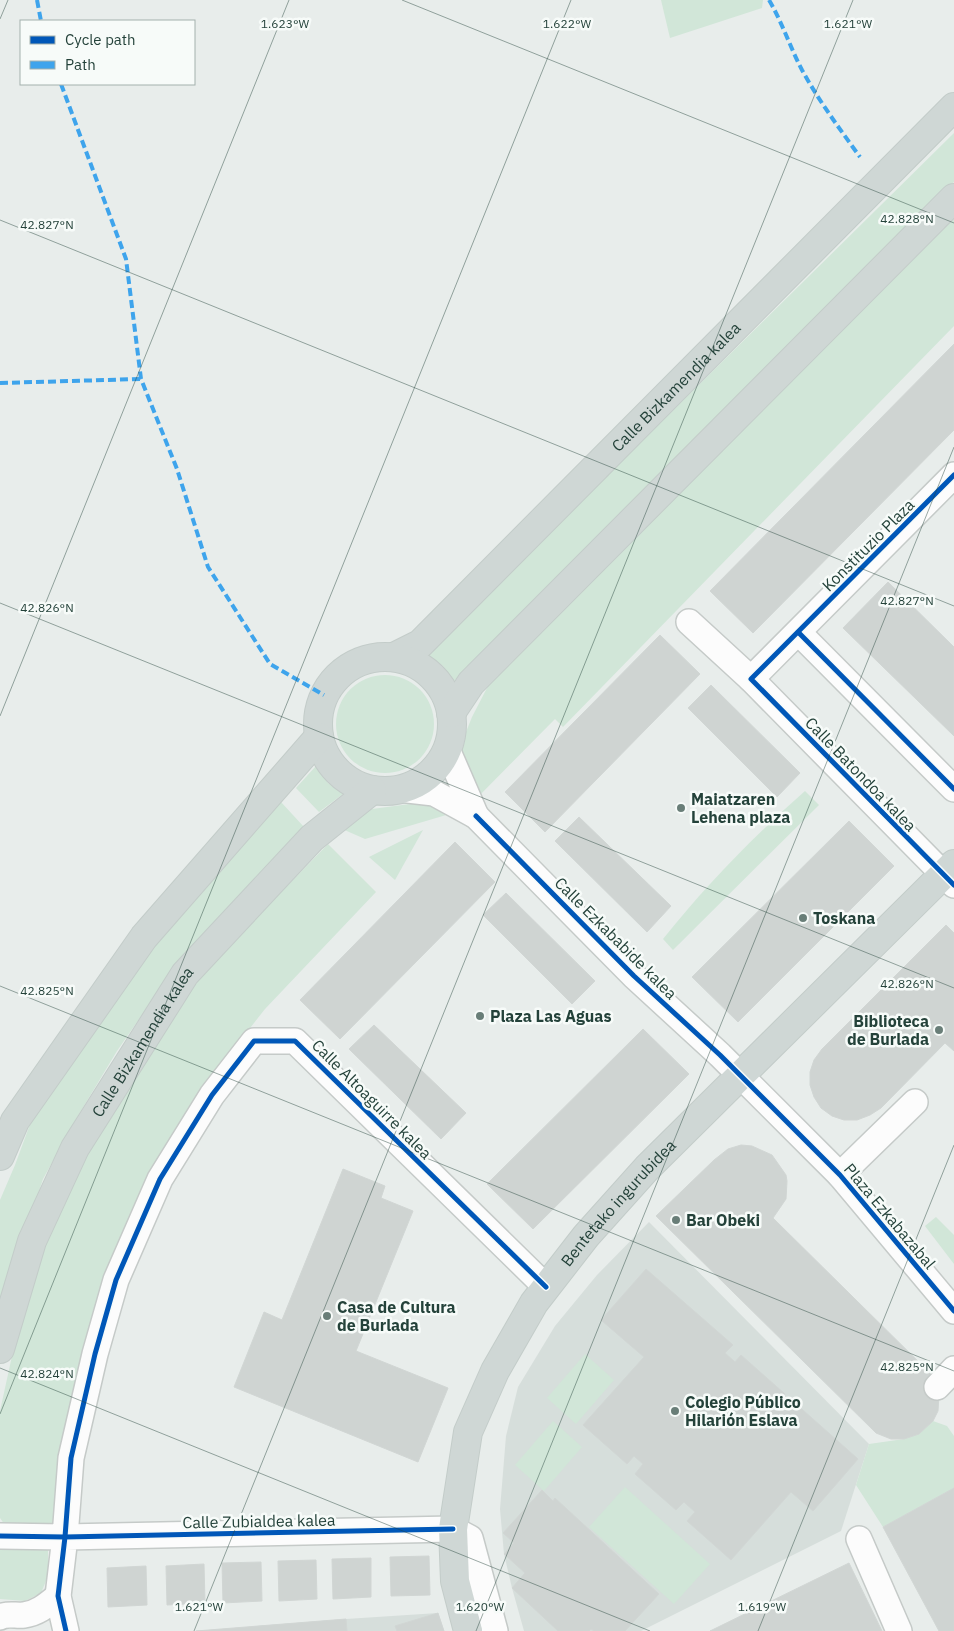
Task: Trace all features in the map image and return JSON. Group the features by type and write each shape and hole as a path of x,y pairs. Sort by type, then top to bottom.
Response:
{"main road":[{"name":"Calle Bizkamendia kalea","path":"394,657 420,644 954,107"},
{"path":"451,713 472,683 954,198"},
{"path":"394,657 414,663 431,676 444,693 451,713 452,731 447,750 436,768 419,782 399,789 372,790 353,783 337,771 325,755 319,737 318,716 322,702 336,678 352,665 372,658 394,657"},
{"path":"0,1156 15,1121 144,937 319,737"},
{"name":"Calle Bizkamendia kalea","path":"0,1349 32,1241 76,1148 185,974 312,838 372,790"},
{"name":"Bentetako ingurubidea","path":"468,1631 455,1582 453,1529 468,1432 495,1372 534,1303 586,1236 647,1168 950,875"}],"street":[{"name":"Konstituzio Plaza","path":"751,679 954,475"},
{"name":"Calle Batondoa kalea","path":"689,622 751,679 950,875"},
{"path":"799,632 954,789"},
{"name":"Calle Ezkababide kalea","path":"447,750 476,816"},
{"name":"Calle Ezkababide kalea","path":"399,789 434,793 476,816 634,976 720,1055 740,1076"},
{"name":"Calle Altoaguirre kalea","path":"65,1537 70,1458 95,1354 116,1280 160,1179 212,1094 254,1041 295,1041 546,1287"},
{"name":"Plaza Ezkabazabal","path":"740,1076 840,1175 954,1311"},
{"path":"840,1175 915,1102"},
{"path":"937,1387 954,1369"},
{"path":"453,1529 470,1538 495,1631"},
{"name":"Calle Zubialdea kalea","path":"0,1536 65,1537 453,1529"},
{"path":"65,1537 58,1596 66,1631"},
{"path":"858,1539 899,1631"},
{"path":"0,1617 4,1615 24,1615 40,1611 58,1596"}],"shaded area":[{"name":"Colegio Público Hilarión Eslava","path":"649,1222 869,1444 841,1531 641,1631 524,1631 504,1554 500,1509 506,1436 518,1387 555,1326 597,1275"},
{"path":"438,1613 444,1631 196,1631 346,1619"}],"green space":[{"path":"661,0 763,0 762,8 670,38"},
{"path":"954,133 954,182 454,681 443,666 426,654"},
{"path":"954,219 954,326 563,727 555,719 471,804 458,752 472,717 488,686"},
{"path":"385,675 395,676 412,683 426,697 433,714 433,734 426,751 412,765 395,772 385,773 375,772 358,765 344,751 337,734 336,724 337,714 344,697 358,683 375,676"},
{"path":"316,766 328,783 343,794 319,812 296,788"},
{"path":"805,791 819,805 673,950 663,939 679,919 731,862"},
{"path":"281,802 304,827 155,996 117,1051 43,1179 0,1309 0,1200 29,1127 55,1077 117,988 257,826"},
{"path":"425,802 453,813 365,839 340,828 372,809"},
{"path":"423,830 395,880 369,857"},
{"path":"328,844 376,892 265,1009 205,1085 158,1163 55,1527 7,1528 0,1518 0,1411 17,1333 43,1249 73,1169 163,1026 214,961"},
{"path":"936,1217 954,1235 954,1264 925,1226"},
{"path":"585,1354 614,1380 576,1424 547,1398"},
{"path":"553,1421 582,1447 544,1491 515,1465"},
{"path":"933,1421 947,1426 954,1436 954,1488 883,1527 856,1485 869,1444 904,1439 919,1434"},
{"path":"625,1487 710,1564 674,1604 589,1527"},
{"path":"48,1544 48,1576 41,1593 25,1601 0,1599 0,1547"}],"building":[{"path":"954,344 954,430 753,633 710,591"},
{"path":"888,582 954,647 954,736 843,628"},
{"path":"660,635 700,674 545,832 505,792"},
{"path":"711,685 800,773 777,797 688,708"},
{"path":"579,817 671,906 647,932 555,841"},
{"path":"849,821 894,866 738,1022 692,977"},
{"path":"455,842 495,882 340,1039 300,1000"},
{"path":"506,893 595,981 572,1004 483,915"},
{"path":"946,925 954,933 954,1051 945,1043 881,1108 870,1115 857,1120 844,1120 832,1116 821,1108 814,1097 810,1085 810,1072 814,1060 822,1049"},
{"path":"374,1025 466,1113 441,1139 349,1049"},
{"path":"643,1029 689,1074 533,1229 487,1184"},
{"path":"741,1145 752,1146 772,1155 786,1175 786,1199 773,1218 932,1375 939,1395 938,1411 933,1421 919,1434 904,1439 891,1439 876,1433 656,1216 714,1160 728,1149"},
{"name":"Casa de Cultura de Burlada","path":"343,1169 385,1186 381,1198 413,1211 356,1351 448,1388 418,1462 234,1387 264,1312 282,1320"},
{"path":"646,1269 733,1345 725,1353 735,1362 741,1355 785,1394 779,1401 789,1410 795,1403 858,1459 813,1511 791,1492 731,1560 687,1521 695,1512 684,1502 676,1510 635,1474 643,1464 634,1456 627,1464 583,1425 644,1357 601,1320"},
{"path":"954,1488 954,1631 939,1631 883,1527"},
{"path":"542,1490 553,1501 555,1498 659,1594 625,1631 594,1631 591,1629 589,1631 558,1631 512,1588 525,1573 504,1554 514,1543 503,1533"},
{"path":"429,1556 430,1595 391,1596 390,1557"},
{"path":"371,1558 371,1597 333,1599 332,1559"},
{"path":"316,1560 317,1599 279,1601 278,1561"},
{"path":"261,1562 262,1601 223,1603 222,1563"},
{"path":"849,1563 882,1631 710,1631"},
{"path":"204,1564 205,1603 167,1605 166,1566"},
{"path":"146,1566 147,1605 108,1607 107,1568"},
{"path":"438,1613 444,1631 397,1631 395,1626"},
{"path":"346,1619 347,1631 196,1631"}],"marked path":[{"path":"37,0 41,20"},
{"path":"769,0 809,81 860,157"},
{"path":"61,85 126,259 141,379 177,469 208,567 270,664 324,695"},
{"path":"0,383 141,379"}],"cycle path":[{"path":"954,475 751,679 954,885"},
{"path":"799,633 954,789"},
{"path":"476,816 634,976 720,1055 840,1175 954,1311"},
{"path":"0,1536 65,1537 71,1458 95,1354 116,1280 160,1179 212,1095 254,1041 295,1041 546,1287"},
{"path":"66,1631 58,1596 65,1537 453,1529"}],"place":[{"name":"Maiatzaren Lehena plaza","path":"681,808"},
{"name":"Toskana","path":"803,918"},
{"name":"Plaza Las Aguas","path":"480,1016"},
{"name":"Biblioteca de Burlada","path":"939,1030"},
{"name":"Bar Obeki","path":"676,1220"},
{"name":"Casa de Cultura de Burlada","path":"327,1316"},
{"name":"Colegio Público Hilarión Eslava","path":"675,1411"}]}
